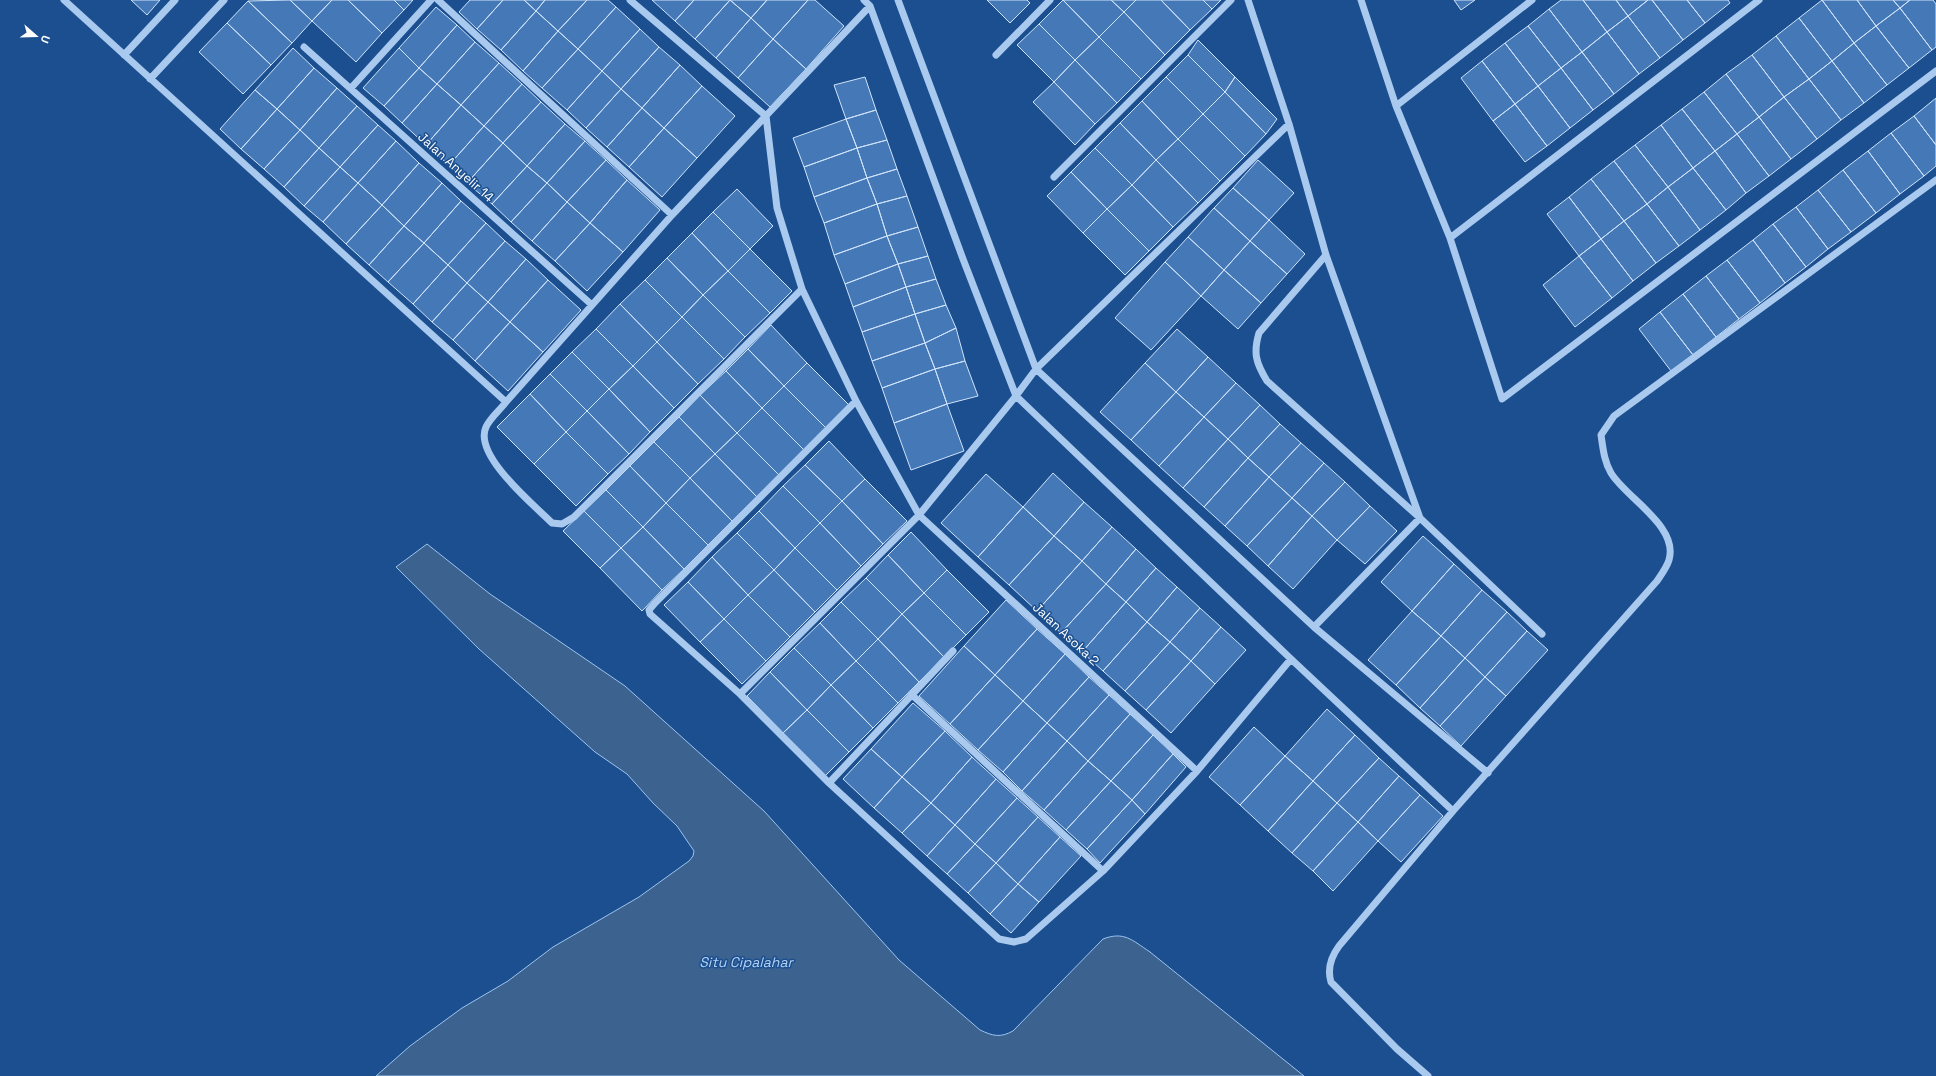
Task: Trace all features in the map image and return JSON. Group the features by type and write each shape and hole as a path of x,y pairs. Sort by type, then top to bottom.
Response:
{"street":[{"path":"64,0 506,402"},
{"path":"124,55 175,0"},
{"path":"150,79 224,0"},
{"path":"351,88 431,0"},
{"path":"438,0 672,215"},
{"path":"630,0 766,116"},
{"path":"864,0 870,6 963,259 1016,396 1290,659 1453,811"},
{"path":"898,0 1036,369 1314,627 1488,773"},
{"path":"996,55 1050,0"},
{"path":"1054,177 1231,0"},
{"path":"1248,0 1289,124 1326,255 1420,518"},
{"path":"1361,0 1396,106 1450,238 1502,398 1936,71"},
{"path":"1396,106 1532,0"},
{"path":"1450,238 1759,0"},
{"path":"802,289 574,517 562,524 552,523 495,464 485,446 486,427 506,402 672,215 870,6"},
{"name":"Jalan Anyelir 14","path":"304,47 592,305"},
{"name":"Jalan Asoka 2","path":"766,116 777,208 802,289 856,401 920,515 1196,771"},
{"path":"740,694 920,515 1036,369 1289,124"},
{"path":"1428,1076 1397,1050 1331,982 1329,975 1333,954 1453,811 1657,582 1669,559 1668,540 1660,525 1611,474 1604,457 1601,434 1614,416 1936,180"},
{"path":"1326,255 1259,333 1254,348 1260,370 1267,381 1420,518 1542,634"},
{"path":"856,401 649,610 653,618 740,694 829,783 999,939 1014,942 1026,939 1103,871 1196,771 1290,659"},
{"path":"1314,627 1420,518"},
{"path":"829,783 953,651"},
{"path":"911,694 1103,871"}],"water":[{"name":"Situ Cipalahar","path":"427,544 490,594 625,686 764,811 899,960 980,1030 996,1035 1004,1035 1013,1031 1103,939 1122,936 1128,938 1150,952 1304,1076 376,1076 410,1046 462,1008 508,981 553,947 639,897 689,861 693,856 694,851 677,826 653,803 627,774 595,752 479,649 396,567"}],"building":[{"path":"131,0 160,0 147,15"},
{"path":"290,0 312,21 292,43 248,1"},
{"path":"290,0 332,0 312,21"},
{"path":"332,0 348,0 382,33 356,62 312,21"},
{"path":"348,0 394,0 404,10 382,33"},
{"path":"394,0 413,0 404,10"},
{"path":"470,0 503,0 477,29 459,12"},
{"path":"503,0 524,0 536,11 501,50 477,29"},
{"path":"524,0 545,0 536,11"},
{"path":"545,0 587,0 558,31 536,11"},
{"path":"587,0 608,0 616,7 578,49 558,31"},
{"path":"652,0 694,0 675,21"},
{"path":"694,0 730,0 695,39 675,21"},
{"path":"730,0 767,0 751,18"},
{"path":"730,0 751,18 716,58 695,39"},
{"path":"767,0 808,0 773,39 751,18"},
{"path":"808,0 815,0 844,26 806,69 773,39"},
{"path":"987,0 1027,0 1030,3 1010,23"},
{"path":"1063,0 1111,0 1124,12 1099,37"},
{"path":"1063,0 1099,37 1075,60 1039,24"},
{"path":"1111,0 1136,0 1124,12"},
{"path":"1136,0 1161,0 1190,30 1165,55 1124,12"},
{"path":"1161,0 1203,0 1212,9 1190,30"},
{"path":"1203,0 1221,0 1212,9"},
{"path":"1454,0 1475,0 1461,10"},
{"path":"1561,0 1583,0 1607,32 1582,52 1549,9"},
{"path":"1583,0 1616,0 1628,16 1607,32"},
{"path":"1616,0 1648,0 1628,16"},
{"path":"1648,0 1652,0 1683,40 1660,58 1628,16"},
{"path":"1652,0 1687,0 1705,23 1683,40"},
{"path":"1687,0 1728,0 1730,3 1705,23"},
{"path":"1822,0 1857,0 1876,26 1854,43"},
{"path":"1822,0 1854,43 1832,61 1799,18"},
{"path":"1857,0 1893,0 1900,8 1876,26"},
{"path":"1893,0 1910,0 1900,8"},
{"path":"1910,0 1933,0 1936,4 1936,47 1932,50 1900,8"},
{"path":"248,1 292,43 271,65 227,23"},
{"path":"436,7 457,25 419,68 399,48"},
{"path":"616,7 640,29 602,71 578,49"},
{"path":"1900,8 1932,50 1909,68 1876,26"},
{"path":"1549,9 1582,52 1561,68 1528,26"},
{"path":"536,11 558,31 523,71 501,50"},
{"path":"1124,12 1165,55 1141,79 1099,37"},
{"path":"1628,16 1660,58 1639,74 1607,32"},
{"path":"751,18 773,39 738,78 716,58"},
{"path":"1799,18 1832,61 1809,79 1776,36"},
{"path":"227,23 271,65 243,94 199,52"},
{"path":"1039,24 1075,60 1054,82 1017,45"},
{"path":"457,25 475,42 437,84 419,68"},
{"path":"1528,26 1561,68 1538,86 1505,43"},
{"path":"1876,26 1909,68 1887,85 1854,43"},
{"path":"640,29 659,47 621,89 602,71"},
{"path":"558,31 578,49 542,88 523,71"},
{"path":"1607,32 1639,74 1614,94 1582,52"},
{"path":"1776,36 1809,79 1784,97 1752,55"},
{"path":"1099,37 1141,79 1117,103 1075,60"},
{"path":"773,39 806,69 770,107 738,78"},
{"path":"1198,40 1235,77 1225,92 1188,55"},
{"path":"475,42 499,63 461,105 437,84"},
{"path":"1505,43 1538,86 1515,104 1482,61"},
{"path":"1854,43 1887,85 1864,103 1832,61"},
{"path":"659,47 680,65 642,108 621,89"},
{"path":"293,48 314,68 277,109 255,90"},
{"path":"399,48 419,68 384,106 363,88"},
{"path":"578,49 602,71 567,110 542,88"},
{"path":"1582,52 1614,94 1593,110 1561,68"},
{"path":"1188,55 1225,92 1203,114 1166,77"},
{"path":"1752,55 1784,97 1759,117 1726,74"},
{"path":"1075,60 1117,103 1095,124 1054,82"},
{"path":"1482,61 1515,104 1493,121 1461,78"},
{"path":"1832,61 1864,103 1841,120 1809,79"},
{"path":"499,63 522,84 484,126 461,105"},
{"path":"680,65 702,86 664,128 642,108"},
{"path":"314,68 337,88 300,130 277,109"},
{"path":"419,68 437,84 402,123 384,106"},
{"path":"1561,68 1593,110 1570,128 1538,86"},
{"path":"602,71 621,89 586,128 567,110"},
{"path":"1726,74 1759,117 1737,134 1704,92"},
{"path":"865,77 876,110 846,119 834,85"},
{"path":"1166,77 1203,114 1178,139 1142,101"},
{"path":"1235,77 1277,119 1266,134 1225,92"},
{"path":"1809,79 1841,120 1817,139 1784,97"},
{"path":"1054,82 1095,124 1075,145 1033,102"},
{"path":"437,84 461,105 426,145 402,123"},
{"path":"522,84 541,102 503,143 484,126"},
{"path":"702,86 735,116 697,158 664,128"},
{"path":"1538,86 1570,128 1547,146 1515,104"},
{"path":"337,88 357,106 319,148 300,130"},
{"path":"621,89 642,108 607,147 586,128"},
{"path":"255,90 277,109 241,149 220,129"},
{"path":"1225,92 1266,134 1245,156 1203,114"},
{"path":"1704,92 1737,134 1715,151 1682,109"},
{"path":"1784,97 1817,139 1791,159 1759,117"},
{"path":"1936,98 1936,145 1914,116"},
{"path":"1142,101 1178,139 1156,160 1120,123"},
{"path":"541,102 565,124 527,166 503,143"},
{"path":"1515,104 1547,146 1525,162 1493,121"},
{"path":"461,105 484,126 449,165 426,145"},
{"path":"357,106 378,125 340,167 319,148"},
{"path":"642,108 664,128 629,167 607,147"},
{"path":"277,109 300,130 264,169 241,149"},
{"path":"1682,109 1715,151 1693,168 1661,125"},
{"path":"876,110 887,140 857,148 846,119"},
{"path":"1203,114 1245,156 1220,181 1178,139"},
{"path":"1914,116 1936,145 1936,166 1924,176 1891,133"},
{"path":"1759,117 1791,159 1769,176 1737,134"},
{"path":"846,119 857,148 804,167 793,138"},
{"path":"1120,123 1156,160 1132,185 1095,148"},
{"path":"565,124 585,141 547,183 527,166"},
{"path":"378,125 396,141 358,183 340,167"},
{"path":"1661,125 1693,168 1668,187 1635,145"},
{"path":"484,126 503,143 467,183 449,165"},
{"path":"664,128 697,158 662,197 629,167"},
{"path":"300,130 319,148 284,187 264,169"},
{"path":"1891,133 1924,176 1900,194 1868,151"},
{"path":"1737,134 1769,176 1746,193 1715,151"},
{"path":"1178,139 1220,181 1198,203 1156,160"},
{"path":"887,140 897,169 867,178 857,148"},
{"path":"396,141 419,163 382,205 358,183"},
{"path":"585,141 606,160 567,202 547,183"},
{"path":"503,143 527,166 492,204 467,183"},
{"path":"1635,145 1668,187 1647,204 1614,161"},
{"path":"319,148 340,167 304,206 284,187"},
{"path":"857,148 867,178 814,197 804,167"},
{"path":"1095,148 1132,185 1107,209 1071,172"},
{"path":"1715,151 1746,193 1726,210 1693,168"},
{"path":"1868,151 1900,194 1876,213 1843,170"},
{"path":"606,160 627,180 590,223 567,202"},
{"path":"1156,160 1198,203 1173,227 1132,185"},
{"path":"1258,160 1294,193 1269,220 1233,188"},
{"path":"1614,161 1647,204 1624,221 1591,179"},
{"path":"419,163 442,183 404,226 382,205"},
{"path":"527,166 547,183 511,222 492,204"},
{"path":"340,167 358,183 323,222 304,206"},
{"path":"1693,168 1726,210 1700,230 1668,187"},
{"path":"897,169 907,196 877,204 867,178"},
{"path":"1843,170 1876,213 1851,232 1818,190"},
{"path":"1071,172 1107,209 1083,233 1047,196"},
{"path":"867,178 877,204 824,223 814,197"},
{"path":"1591,179 1624,221 1601,239 1569,197"},
{"path":"627,180 660,210 623,252 590,223"},
{"path":"358,183 382,205 346,244 323,222"},
{"path":"442,183 461,201 424,243 404,226"},
{"path":"547,183 567,202 532,241 511,222"},
{"path":"1132,185 1173,227 1149,251 1107,209"},
{"path":"1668,187 1700,230 1679,246 1647,204"},
{"path":"1233,188 1269,220 1250,241 1214,208"},
{"path":"737,189 773,226 750,249 713,212"},
{"path":"1818,190 1851,232 1828,249 1796,207"},
{"path":"907,196 918,227 887,236 877,204"},
{"path":"1569,197 1601,239 1579,256 1547,214"},
{"path":"461,201 486,223 448,265 424,243"},
{"path":"567,202 590,223 555,261 532,241"},
{"path":"877,204 887,236 834,255 824,223"},
{"path":"1647,204 1679,246 1656,263 1624,221"},
{"path":"382,205 404,226 369,265 346,244"},
{"path":"1796,207 1828,249 1806,267 1773,224"},
{"path":"1214,208 1250,241 1224,270 1188,237"},
{"path":"1107,209 1149,251 1125,275 1083,233"},
{"path":"713,212 750,249 728,271 692,233"},
{"path":"1269,220 1305,254 1287,274 1250,241"},
{"path":"1624,221 1656,263 1633,281 1601,239"},
{"path":"486,223 505,241 467,283 448,265"},
{"path":"590,223 623,252 587,291 555,261"},
{"path":"1773,224 1806,267 1785,283 1753,240"},
{"path":"404,226 424,243 388,282 369,265"},
{"path":"918,227 928,256 898,264 887,236"},
{"path":"692,233 728,271 703,295 667,258"},
{"path":"887,236 898,264 845,284 834,255"},
{"path":"1188,237 1224,270 1201,296 1165,262"},
{"path":"1601,239 1633,281 1612,298 1579,256"},
{"path":"1753,240 1785,283 1760,303 1727,260"},
{"path":"505,241 526,259 488,302 467,283"},
{"path":"1250,241 1287,274 1261,303 1224,270"},
{"path":"424,243 448,265 413,304 388,282"},
{"path":"750,249 792,291 770,313 728,271"},
{"path":"928,256 936,279 906,287 898,264"},
{"path":"1579,256 1612,298 1575,327 1543,285"},
{"path":"667,258 703,295 682,317 645,280"},
{"path":"526,259 548,280 510,322 488,302"},
{"path":"1727,260 1760,303 1739,319 1706,276"},
{"path":"1165,262 1201,296 1151,350 1115,318"},
{"path":"898,264 906,287 853,307 845,284"},
{"path":"448,265 467,283 432,322 413,304"},
{"path":"1224,270 1261,303 1238,329 1201,296"},
{"path":"728,271 770,313 745,337 703,295"},
{"path":"1706,276 1739,319 1716,337 1683,294"},
{"path":"936,279 946,305 915,314 906,287"},
{"path":"548,280 581,310 543,352 510,322"},
{"path":"645,280 682,317 657,342 620,304"},
{"path":"467,283 488,302 453,340 432,322"},
{"path":"906,287 915,314 862,332 853,307"},
{"path":"1683,294 1716,337 1693,355 1660,312"},
{"path":"703,295 745,337 724,359 682,317"},
{"path":"488,302 510,322 475,361 453,340"},
{"path":"620,304 657,342 633,366 596,329"},
{"path":"946,305 956,328 925,343 915,314"},
{"path":"1660,312 1693,355 1671,371 1639,329"},
{"path":"915,314 925,343 872,361 862,332"},
{"path":"682,317 724,359 698,384 657,342"},
{"path":"510,322 543,352 508,391 475,361"},
{"path":"771,325 807,363 784,386 748,349"},
{"path":"956,328 965,361 935,369 925,343"},
{"path":"596,329 633,366 609,389 572,352"},
{"path":"1177,329 1208,357 1176,392 1145,363"},
{"path":"657,342 698,384 674,408 633,366"},
{"path":"925,343 935,369 882,388 872,361"},
{"path":"748,349 784,386 762,408 726,371"},
{"path":"572,352 609,389 587,411 550,374"},
{"path":"1208,357 1236,383 1204,417 1176,392"},
{"path":"965,361 978,396 947,404 935,369"},
{"path":"807,363 849,405 826,428 784,386"},
{"path":"1145,363 1176,392 1131,440 1100,412"},
{"path":"633,366 674,408 650,432 609,389"},
{"path":"935,369 947,404 894,423 882,388"},
{"path":"726,371 762,408 737,433 700,395"},
{"path":"550,374 587,411 566,432 530,394"},
{"path":"1236,383 1260,405 1228,439 1204,417"},
{"path":"784,386 826,428 804,450 762,408"},
{"path":"609,389 650,432 629,454 587,411"},
{"path":"1176,392 1204,417 1159,466 1131,440"},
{"path":"530,394 566,432 534,464 497,427"},
{"path":"700,395 737,433 715,454 679,417"},
{"path":"947,404 964,451 911,470 894,423"},
{"path":"1260,405 1280,424 1248,458 1228,439"},
{"path":"762,408 804,450 779,475 737,433"},
{"path":"587,411 629,454 608,474 566,432"},
{"path":"679,417 715,454 690,478 654,442"},
{"path":"1204,417 1228,439 1183,488 1159,466"},
{"path":"1280,424 1301,443 1269,477 1248,458"},
{"path":"566,432 608,474 576,506 534,464"},
{"path":"737,433 779,475 757,497 715,454"},
{"path":"1228,439 1248,458 1204,507 1183,488"},
{"path":"829,441 865,479 842,501 805,465"},
{"path":"654,442 690,478 666,503 630,466"},
{"path":"1301,443 1324,463 1292,498 1269,477"},
{"path":"715,454 757,497 732,521 690,478"},
{"path":"1248,458 1269,477 1225,526 1204,507"},
{"path":"1324,463 1345,482 1312,516 1292,498"},
{"path":"805,465 842,501 820,523 783,486"},
{"path":"630,466 666,503 643,527 606,490"},
{"path":"1053,473 1084,502 1054,536 1023,507"},
{"path":"986,474 1023,507 978,557 941,523"},
{"path":"1269,477 1292,498 1247,546 1225,526"},
{"path":"690,478 732,521 708,545 666,503"},
{"path":"865,479 907,521 883,544 842,501"},
{"path":"1345,482 1370,506 1337,540 1312,516"},
{"path":"783,486 820,523 795,548 759,511"},
{"path":"606,490 643,527 621,548 584,511"},
{"path":"1292,498 1312,516 1268,566 1247,546"},
{"path":"842,501 883,544 861,566 820,523"},
{"path":"1084,502 1112,527 1082,561 1054,536"},
{"path":"666,503 708,545 684,569 643,527"},
{"path":"1370,506 1397,531 1365,564 1337,540"},
{"path":"1023,507 1054,536 1009,585 978,557"},
{"path":"584,511 621,548 600,568 563,531"},
{"path":"759,511 795,548 774,570 737,533"},
{"path":"1312,516 1337,540 1293,589 1268,566"},
{"path":"820,523 861,566 837,590 795,548"},
{"path":"643,527 684,569 662,590 621,548"},
{"path":"1112,527 1136,549 1106,584 1082,561"},
{"path":"911,532 947,570 924,593 888,555"},
{"path":"737,533 774,570 748,595 712,557"},
{"path":"1054,536 1082,561 1037,611 1009,585"},
{"path":"1423,536 1454,564 1412,611 1381,582"},
{"path":"621,548 662,590 642,611 600,568"},
{"path":"795,548 837,590 815,612 774,570"},
{"path":"1136,549 1156,568 1126,602 1106,584"},
{"path":"888,555 924,593 902,614 866,578"},
{"path":"712,557 748,595 724,619 688,582"},
{"path":"1082,561 1106,584 1061,633 1037,611"},
{"path":"1454,564 1482,590 1441,636 1412,611"},
{"path":"1156,568 1177,587 1147,622 1126,602"},
{"path":"774,570 815,612 790,637 748,595"},
{"path":"947,570 989,612 966,635 924,593"},
{"path":"866,578 902,614 878,639 841,602"},
{"path":"688,582 724,619 700,642 664,605"},
{"path":"1106,584 1126,602 1082,652 1061,633"},
{"path":"1177,587 1200,608 1170,642 1147,622"},
{"path":"1482,590 1507,612 1465,658 1441,636"},
{"path":"924,593 966,635 944,657 902,614"},
{"path":"748,595 790,637 766,661 724,619"},
{"path":"1006,600 1037,629 995,675 964,646"},
{"path":"841,602 878,639 856,661 820,623"},
{"path":"1126,602 1147,622 1103,671 1082,652"},
{"path":"1200,608 1221,627 1191,661 1170,642"},
{"path":"1412,611 1441,636 1396,685 1368,660"},
{"path":"1507,612 1527,631 1485,677 1465,658"},
{"path":"902,614 944,657 919,682 878,639"},
{"path":"724,619 766,661 742,684 700,642"},
{"path":"1147,622 1170,642 1125,691 1103,671"},
{"path":"820,623 856,661 831,685 794,648"},
{"path":"1221,627 1246,650 1215,684 1191,661"},
{"path":"1037,629 1065,654 1023,701 995,675"},
{"path":"1527,631 1548,650 1506,696 1485,677"},
{"path":"1441,636 1465,658 1420,708 1396,685"},
{"path":"878,639 919,682 898,703 856,661"},
{"path":"1170,642 1191,661 1146,710 1125,691"},
{"path":"964,646 995,675 950,724 919,696"},
{"path":"794,648 831,685 807,710 770,672"},
{"path":"1065,654 1089,677 1047,723 1023,701"},
{"path":"1465,658 1485,677 1440,726 1420,708"},
{"path":"856,661 898,703 873,728 831,685"},
{"path":"1191,661 1215,684 1171,733 1146,710"},
{"path":"770,672 807,710 783,733 747,696"},
{"path":"995,675 1023,701 978,750 950,724"},
{"path":"1089,677 1109,695 1067,741 1047,723"},
{"path":"1485,677 1506,696 1461,746 1440,726"},
{"path":"831,685 873,728 849,752 807,710"},
{"path":"1109,695 1130,714 1088,761 1067,741"},
{"path":"1023,701 1047,723 1003,772 978,750"},
{"path":"913,703 945,731 902,777 871,749"},
{"path":"1327,709 1355,735 1313,781 1285,756"},
{"path":"807,710 849,752 825,776 783,733"},
{"path":"1130,714 1153,735 1111,781 1088,761"},
{"path":"1047,723 1067,741 1022,791 1003,772"},
{"path":"1254,727 1285,756 1240,805 1209,777"},
{"path":"945,731 972,757 931,803 902,777"},
{"path":"1153,735 1173,754 1132,800 1111,781"},
{"path":"1355,735 1379,758 1337,803 1313,781"},
{"path":"1067,741 1088,761 1044,810 1022,791"},
{"path":"871,749 902,777 874,808 843,779"},
{"path":"1173,754 1186,767 1145,814 1132,800"},
{"path":"1285,756 1313,781 1268,831 1240,805"},
{"path":"972,757 996,779 955,825 931,803"},
{"path":"1379,758 1399,776 1358,822 1337,803"},
{"path":"1088,761 1111,781 1066,830 1044,810"},
{"path":"1399,776 1420,795 1378,841 1358,822"},
{"path":"902,777 931,803 902,833 874,808"},
{"path":"996,779 1017,798 975,844 955,825"},
{"path":"1111,781 1132,800 1087,849 1066,830"},
{"path":"1313,781 1337,803 1292,853 1268,831"},
{"path":"1420,795 1443,816 1401,862 1378,841"},
{"path":"1017,798 1038,817 996,863 975,844"},
{"path":"1132,800 1145,814 1100,863 1087,849"},
{"path":"931,803 955,825 927,856 902,833"},
{"path":"1337,803 1358,822 1313,871 1292,853"},
{"path":"1038,817 1060,837 1018,884 996,863"},
{"path":"1358,822 1378,841 1333,891 1313,871"},
{"path":"955,825 975,844 947,874 927,856"},
{"path":"1060,837 1081,856 1039,902 1018,884"},
{"path":"975,844 996,863 968,893 947,874"},
{"path":"996,863 1018,884 990,914 968,893"},
{"path":"1018,884 1039,902 1011,933 990,914"}]}
